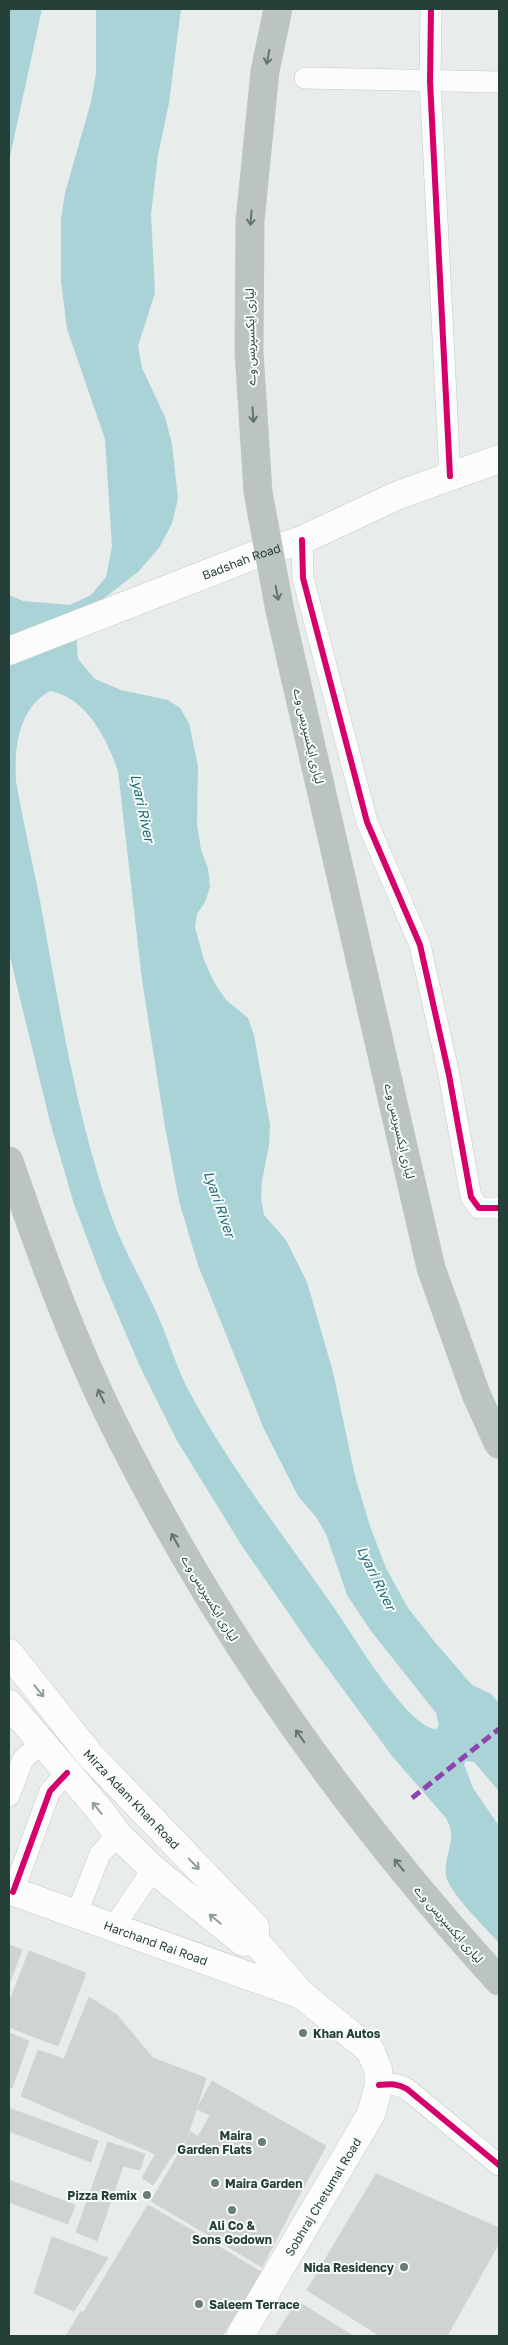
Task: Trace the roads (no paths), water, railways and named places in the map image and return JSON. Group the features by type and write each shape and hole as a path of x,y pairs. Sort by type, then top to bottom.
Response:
{"highway":[{"name":"لیاری ایکسپریس وے","path":"278,9 265,71 250,221 248,352 258,492 280,611 431,1268 476,1394 499,1445"},
{"name":"لیاری ایکسپریس وے","path":"9,1161 49,1275 99,1392 127,1451 188,1563 256,1673 330,1778 409,1878 499,1981"}],"main road":[{"name":"Badshah Road","path":"9,651 252,556 302,540 396,496 499,459"},
{"name":"Mirza Adam Khan Road","path":"9,1653 89,1754 255,1927 255,1941 302,1995 370,2050"},
{"path":"9,1704 118,1835 153,1868 243,1942 255,1941"},
{"name":"Harchand Rai Road","path":"11,1891 302,1995"},
{"name":"Sobhraj Chetumal Road","path":"240,2336 371,2114 379,2085 378,2069 370,2050"}],"street":[{"path":"431,9 430,81 450,476"},
{"path":"305,78 499,82"},
{"path":"302,540 303,578 367,822 420,945 448,1074 471,1197 479,1208 499,1208"},
{"path":"9,1796 23,1759 42,1743"},
{"path":"11,1891 50,1791 68,1773"},
{"path":"76,1915 100,1854 118,1835"},
{"path":"113,1928 153,1868"},
{"path":"379,2085 400,2084 499,2165"}],"water":[{"path":"9,9 42,9 9,161"},
{"name":"Lyari River","path":"96,9 181,9 169,103 158,155 151,214 155,293 138,346 142,368 165,417 172,444 178,499 172,523 159,548 138,572 90,609 76,631 78,659 95,679 121,690 168,700 180,708 189,723 198,766 197,824 201,850 208,868 210,887 205,902 197,914 195,927 204,960 214,982 226,1000 248,1018 254,1035 270,1125 269,1145 262,1181 261,1198 264,1215 286,1240 307,1282 333,1372 355,1476 370,1526 386,1568 408,1608 434,1641 472,1685 491,1694 499,1703 499,1791 474,1762 466,1761 464,1764 473,1788 499,1826 499,1943 460,1900 448,1882 446,1867 451,1834 446,1818 392,1756 309,1643 242,1546 176,1439 141,1369 102,1278 74,1204 50,1122 9,953 9,595 23,601 70,605 91,595 106,577 112,547 105,439 67,329 61,281 61,219 65,193 91,102 96,73","holes":["50,691 63,695 74,702 93,721 108,746 118,771 142,980 165,1127 179,1201 198,1265 264,1429 298,1496 316,1517 326,1534 347,1595 371,1631 436,1713 439,1726 436,1729 425,1725 412,1715 384,1682 262,1507 207,1423 185,1383 157,1314 112,1218 80,1109 16,781 17,743 20,730 31,708"]}],"place":[{"name":"Khan Autos","path":"303,2033"},
{"name":"Maira Garden Flats","path":"262,2142"},
{"name":"Maira Garden","path":"215,2183"},
{"name":"Pizza Remix","path":"147,2195"},
{"name":"Ali Co & Sons Godown","path":"232,2210"},
{"name":"Nida Residency","path":"404,2267"},
{"name":"Saleem Terrace","path":"199,2304"}]}
